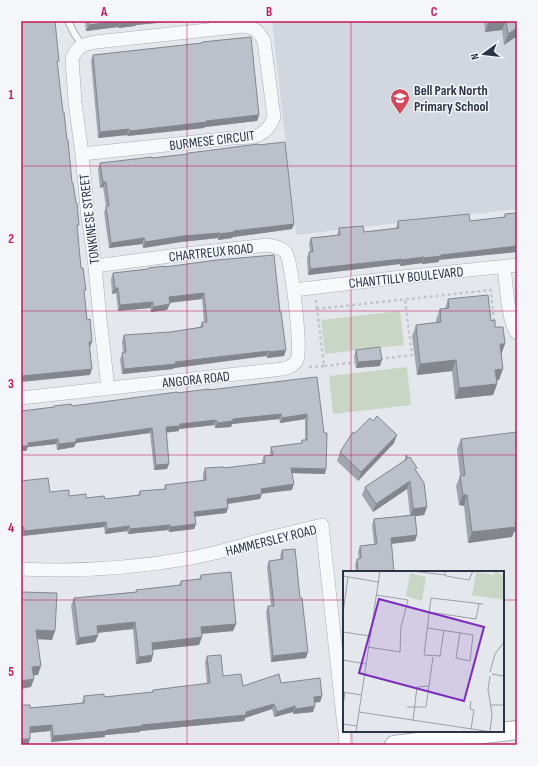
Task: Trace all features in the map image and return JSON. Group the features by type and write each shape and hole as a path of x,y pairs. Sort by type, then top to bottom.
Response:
{"main road":[{"path":"394,745 466,741 517,730"}],"street":[{"name":"BURMESE CIRCUIT","path":"79,48 96,42 244,26 253,28 259,32 264,41 274,117 270,125 263,133 254,136 82,154"},
{"name":"TONKINESE STREET","path":"79,48 72,58 75,102 108,388"},
{"name":"CHARTREUX ROAD","path":"95,266 267,245 278,247 286,252 290,263 294,290"},
{"name":"CHANTTILLY BOULEVARD","path":"294,290 517,265"},
{"path":"504,266 511,320 517,334"},
{"name":"ANGORA ROAD","path":"21,398 290,367 298,360 299,352 294,290"},
{"name":"HAMMERSLEY ROAD","path":"21,569 51,571 104,569 192,558 234,549 276,536 322,525 343,717"},
{"path":"345,732 346,745"}],"lane":[{"path":"68,21 79,48"}],"path":[{"path":"361,361 324,366 317,309 491,290 494,324"},
{"path":"375,360 412,355 405,300"}],"shaded area":[{"name":"Bell Park North Primary School","path":"272,21 517,21 517,209 296,235"}],"green space":[{"path":"400,311 404,345 325,354 321,320"},
{"path":"407,367 411,405 333,414 329,376"}],"building":[{"path":"21,21 55,21 59,61 57,61 63,112 68,140 72,183 77,203 79,225 77,225 81,268 83,268 86,290 84,290 87,320 90,319 92,342 89,342 92,369 21,376"},
{"path":"88,21 118,21 89,25"},
{"path":"506,21 517,21 517,28 508,34"},
{"path":"251,37 259,115 130,131 129,129 100,132 93,55"},
{"path":"285,142 294,224 220,234 183,236 145,242 144,238 111,243 106,206 109,206 106,182 103,182 100,163"},
{"path":"517,213 517,246 424,258 310,269 309,252 313,252 311,238 340,235 339,228 363,226 364,232 399,228 398,221 469,214 470,221 505,217 505,214"},
{"path":"274,255 286,350 124,369 122,353 126,352 124,335 170,332 203,327 202,322 207,322 204,293 169,297 170,304 153,307 153,302 120,305 118,288 115,288 113,273 217,260"},
{"path":"488,295 491,321 495,320 495,327 503,327 505,344 500,344 503,369 495,370 497,384 459,388 456,360 420,364 416,325 441,322 440,309 449,308 448,299"},
{"path":"380,347 382,360 358,362 356,350"},
{"path":"317,377 324,433 327,433 326,469 291,468 294,484 261,489 262,494 227,499 228,508 194,512 196,524 130,529 129,526 107,529 106,522 24,531 24,527 21,527 21,481 48,478 50,492 69,490 69,496 86,494 86,498 104,496 105,499 140,495 140,491 166,489 165,485 206,480 205,468 224,468 265,463 264,456 273,455 271,447 302,443 302,440 307,440 307,414 282,418 281,414 233,419 233,421 217,423 216,420 166,427 169,464 156,465 152,428 76,439 76,442 59,444 58,439 28,443 28,446 21,446 21,411 71,404 72,406 177,392 209,390"},
{"path":"377,416 397,435 361,472 340,452 353,432 354,434 370,418 373,421"},
{"path":"517,432 516,527 472,532 467,495 463,495 460,476 465,475 461,439"},
{"path":"406,455 408,458 410,457 417,468 415,469 424,483 427,507 413,509 410,481 376,504 365,487 407,459"},
{"path":"415,515 417,535 391,538 394,571 358,571 357,559 361,558 360,546 377,544 374,519"},
{"path":"295,549 308,652 273,656 268,606 274,606 269,561 283,559 282,550"},
{"path":"231,572 236,624 201,627 202,637 152,643 153,655 139,657 135,622 97,626 98,635 79,638 74,598 137,592 136,590 181,585 181,581 201,579 201,575"},
{"path":"21,592 57,593 55,631 36,630 41,666 32,667 34,679 21,681"},
{"path":"221,655 223,676 241,674 243,686 279,674 281,683 320,678 322,696 314,697 315,706 295,709 295,706 277,712 274,704 246,712 246,715 142,725 107,731 53,736 52,725 30,727 30,739 21,739 21,705 30,705 30,708 84,703 84,696 104,694 104,697 153,692 153,690 210,683 207,656"}],"place":[{"name":"Bell Park North Primary School","path":"400,115"}]}
